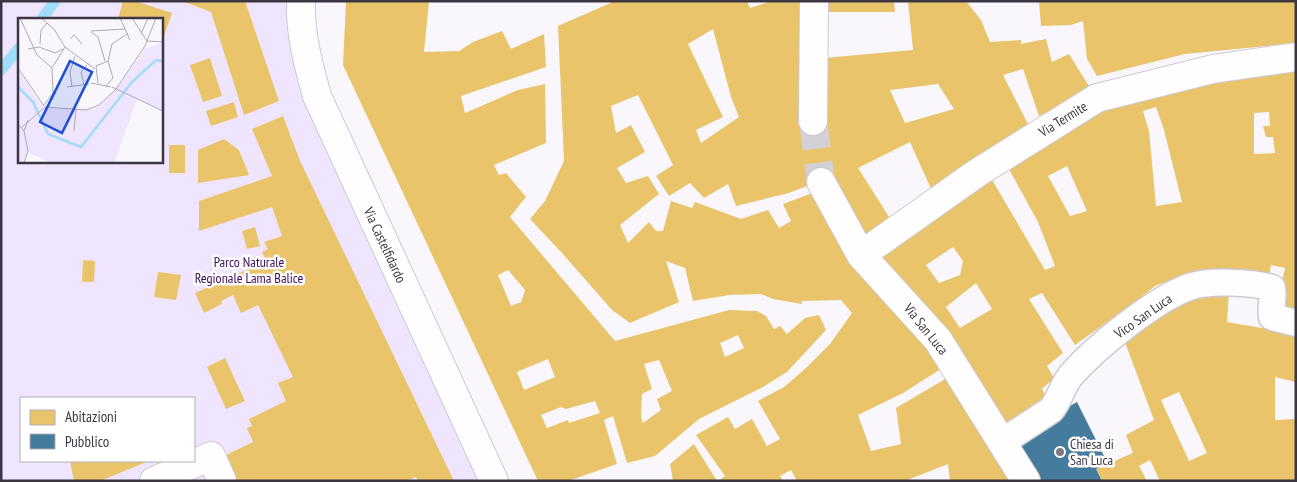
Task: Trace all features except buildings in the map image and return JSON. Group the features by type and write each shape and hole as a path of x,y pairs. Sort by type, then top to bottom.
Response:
{"street":[{"name":"Via Castelfidardo","path":"301,1 304,48 317,96 494,481"},
{"path":"813,121 814,1"},
{"name":"Via Termite","path":"861,255 977,173 1096,98 1213,69 1296,57"},
{"name":"Via San Luca","path":"821,182 861,255 938,340 1026,481"},
{"name":"Vico San Luca","path":"1002,442 1051,410 1070,376 1086,359 1162,301 1189,287 1208,283 1263,285 1272,288 1274,295 1271,311 1272,317 1296,323"},
{"path":"154,481 211,456 222,481"}],"green space":[{"name":"Parco Naturale Regionale Lama Balice","path":"1,1 286,1 490,481 1,481"}],"waterway":[{"path":"43,18 55,1"},
{"path":"1,70 18,49"}],"tunnel":[{"path":"813,121 821,182"}],"place":[{"name":"Chiesa di San Luca","path":"1060,452"}]}
